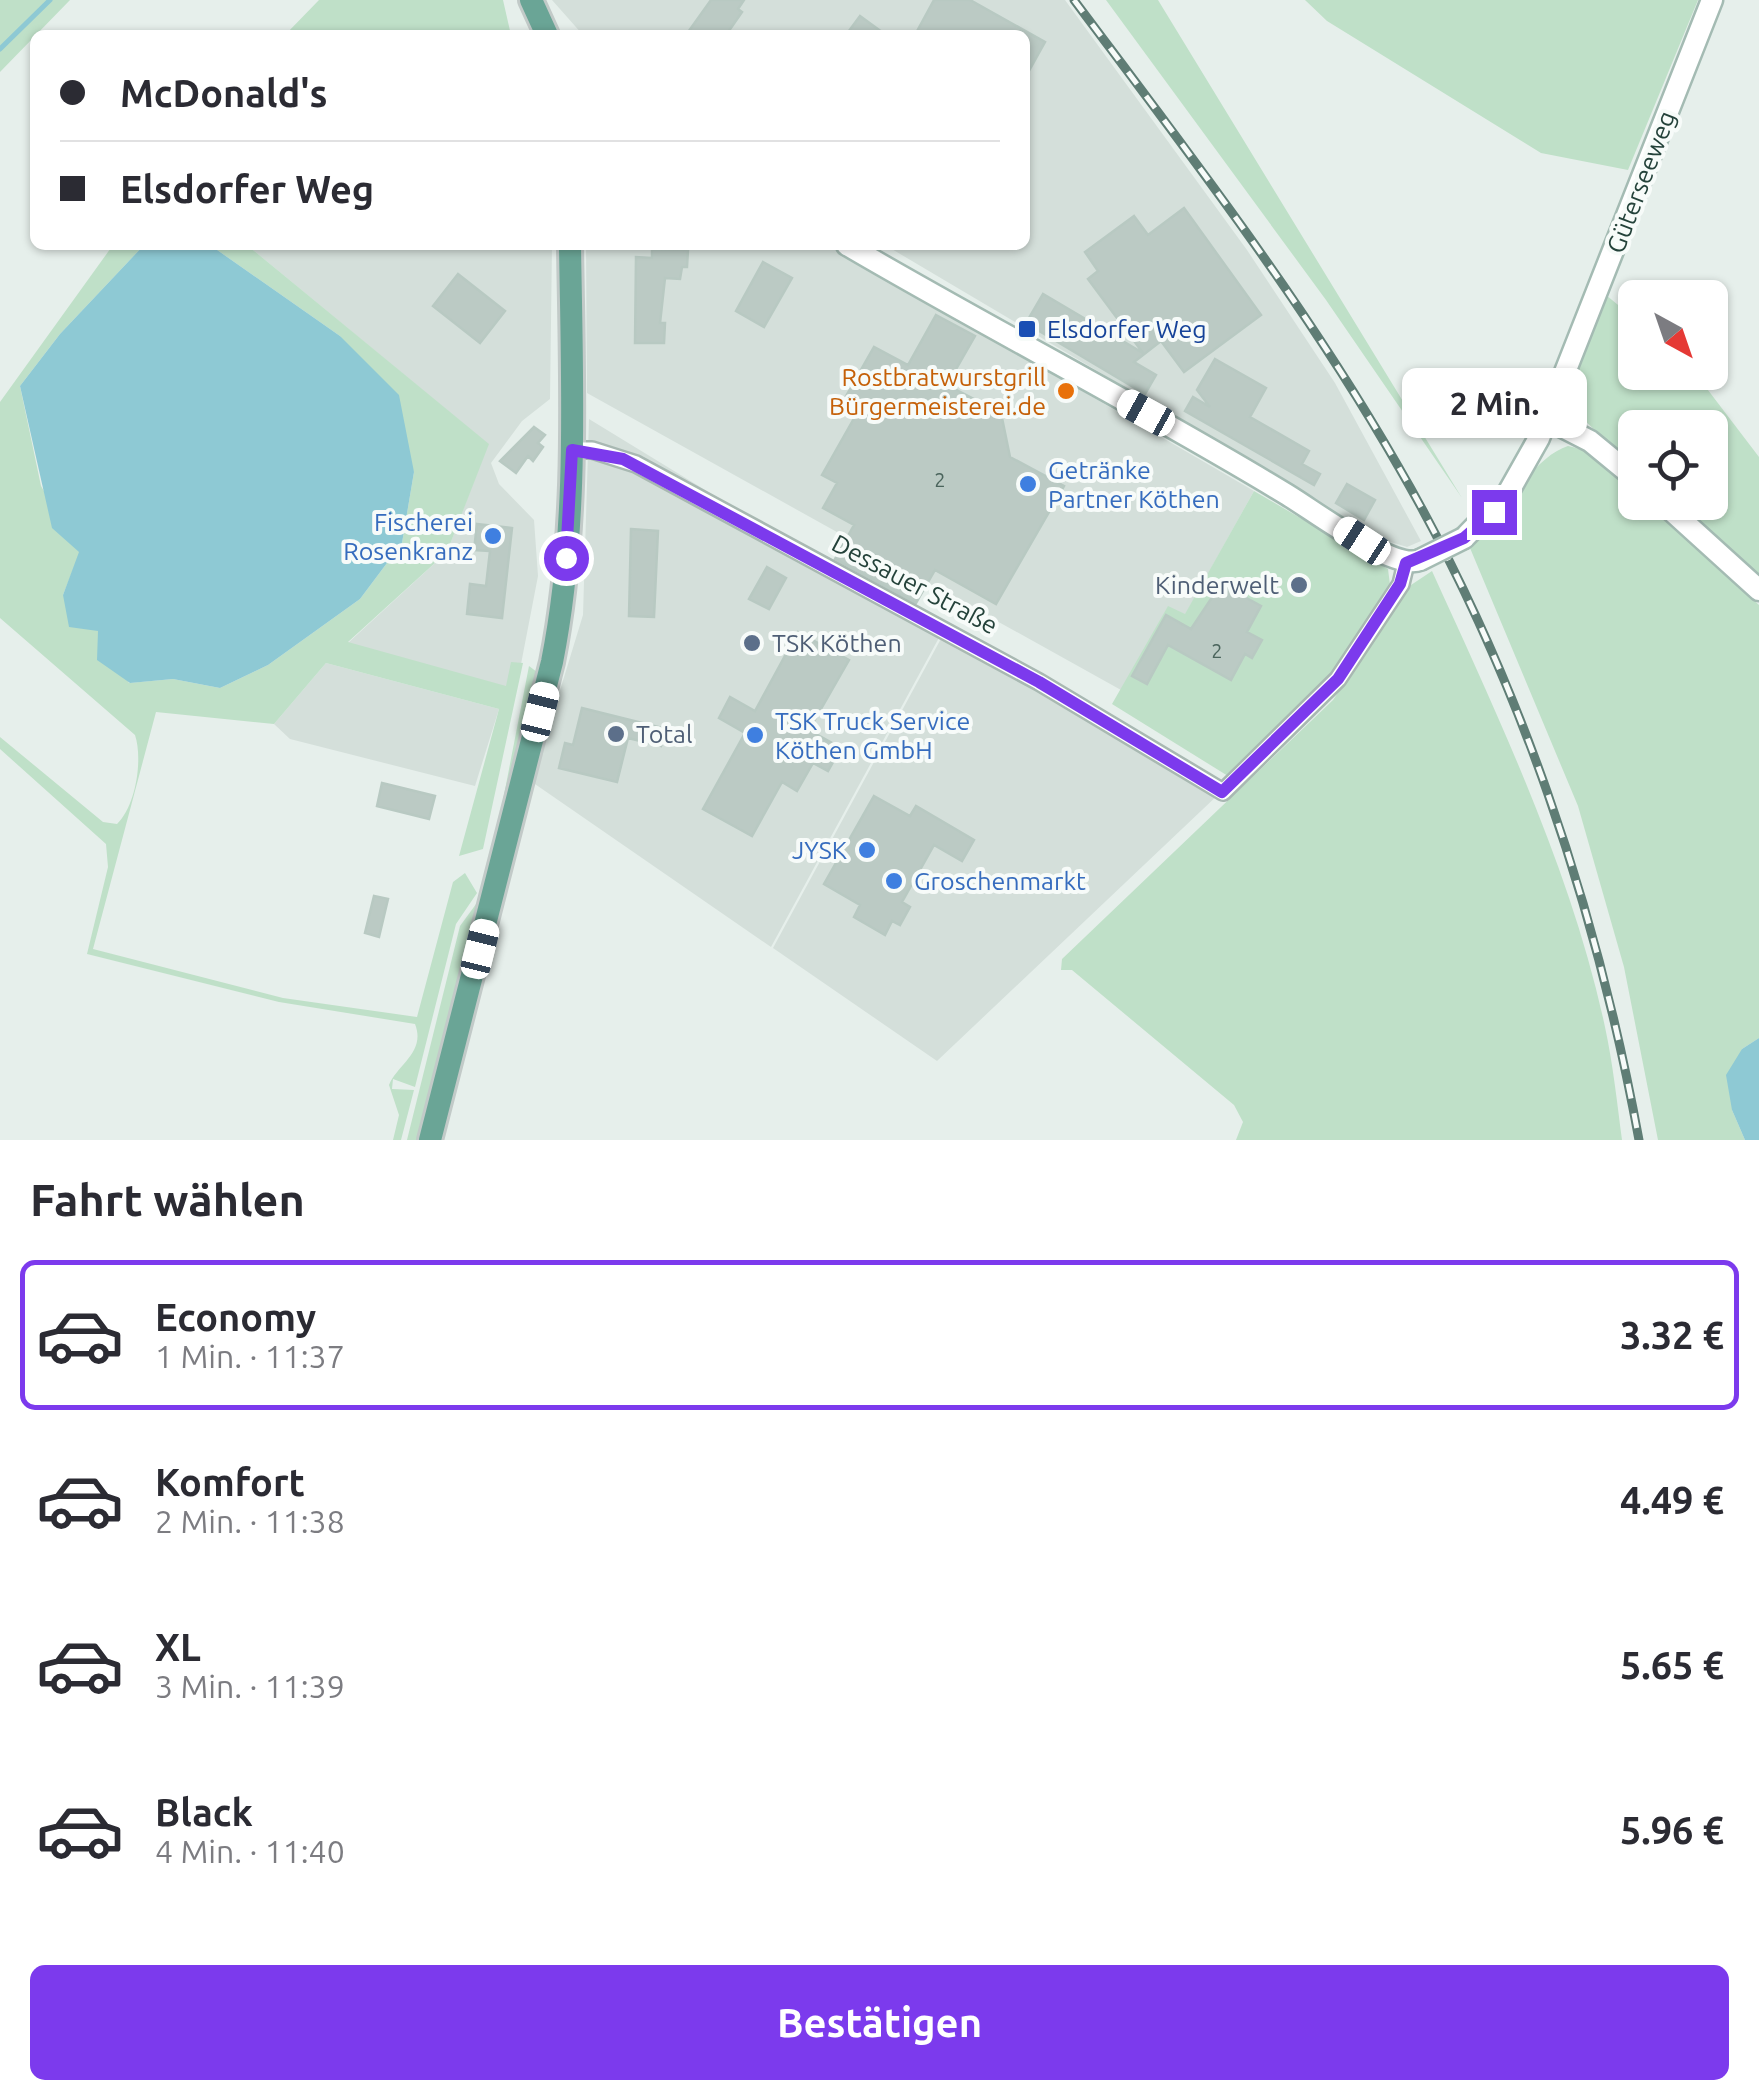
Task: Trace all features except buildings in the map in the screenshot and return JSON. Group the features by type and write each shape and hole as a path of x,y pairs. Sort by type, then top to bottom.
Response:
{"main road":[{"path":"531,0 545,30"},
{"path":"430,1140 564,600 572,450 570,250"}],"street":[{"name":"Güterseeweg","path":"1547,420 1712,0"},
{"path":"856,250 1413,561 1464,538 1508,493 1547,420 1590,440 1618,464"},
{"name":"Dessauer Straße","path":"572,450 592,450 636,464 1039,682 1222,792 1338,679 1413,561"},
{"path":"1682,520 1759,590"}],"shaded area":[{"path":"552,0 1065,0 1247,250 1335,383 1421,541 1407,547 1381,539 893,250 1030,250 1030,30 579,30"},
{"path":"253,250 552,250 550,399 522,421 491,463 499,484 534,520 538,576 516,690 348,643 447,552 488,444"},
{"path":"586,250 840,250 1254,491 1185,615 1168,607 1121,690 587,393"},
{"path":"589,419 941,634 771,947 532,782 583,615"},
{"path":"943,635 1221,792 937,1061 773,948"},
{"path":"326,663 499,709 475,786 290,739 274,724"}],"green space":[{"path":"0,0 70,0 41,30 30,30 30,41 0,72"},
{"path":"319,0 503,0 510,30 290,30"},
{"path":"1106,0 1158,0 1462,498 1326,300"},
{"path":"1305,0 1698,0 1628,170 1541,153 1327,21"},
{"path":"109,250 139,250 60,334 20,386 41,486 80,552 63,595 98,631 129,683 173,679 220,688 268,665 360,599 402,543 414,472 340,336 217,250 253,250 489,444 447,552 348,642 506,686 511,662 523,663 483,849 459,856 499,709 326,663 274,724 156,712 93,949 283,998 417,1017 453,882 465,873 477,893 456,924 415,1087 393,1079 392,1089 414,1090 401,1140 393,1140 399,1115 389,1085 393,1077 414,1050 415,1024 279,1002 87,954 108,867 106,844 0,749 0,737 103,822 117,824 133,794 137,745 135,735 0,618 0,402"},
{"path":"1606,295 1618,305 1618,390 1708,390 1723,410 1618,410 1618,453 1576,412 1572,399 1575,369"},
{"path":"1728,416 1759,457 1759,583 1690,520 1728,520"},
{"path":"1568,446 1596,457 1612,469 1618,474 1618,520 1667,520 1759,605 1759,1038 1742,1049 1732,1110 1745,1140 1658,1140 1624,967 1578,806 1470,548 1529,475"},
{"path":"1254,491 1388,569 1390,585 1329,676 1228,776 1112,704 1168,606 1185,614"},
{"path":"1432,571 1530,795 1573,910 1605,1027 1622,1140 1236,1140 1243,1122 1234,1105 1072,970 1061,970 1062,959 1333,700 1411,585"},
{"path":"529,666 537,672 517,771 496,836"},
{"path":"479,900 480,910 422,1140 407,1140 460,926"}],"water":[{"path":"139,250 217,250 340,336 399,395 414,472 402,543 360,599 268,665 220,688 173,679 130,683 97,660 98,631 69,627 63,595 79,552 52,528 20,386 60,334"},
{"path":"1759,1038 1759,1140 1745,1140 1732,1110 1726,1075 1742,1049"}],"waterway":[{"path":"0,49 50,0"}],"railway":[{"path":"1074,0 1324,345 1441,545 1516,708 1547,792 1600,965 1639,1140"}],"place":[{"name":"Elsdorfer Weg","path":"1027,329"},
{"name":"Rostbratwurstgrill Bürgermeisterei.de","path":"1066,391"},
{"name":"Getränke Partner Köthen","path":"1028,484"},
{"name":"Fischerei Rosenkranz","path":"493,536"},
{"name":"Kinderwelt","path":"1299,585"},
{"name":"TSK Köthen","path":"752,643"},
{"name":"Total","path":"616,734"},
{"name":"TSK Truck Service Köthen GmbH","path":"755,735"},
{"name":"JYSK","path":"867,850"},
{"name":"Groschenmarkt","path":"894,881"}],"route":[{"path":"566,558 572,450 592,450 623,459 1039,682 1222,792 1338,679 1400,584 1406,563 1464,538 1494,512"}]}
